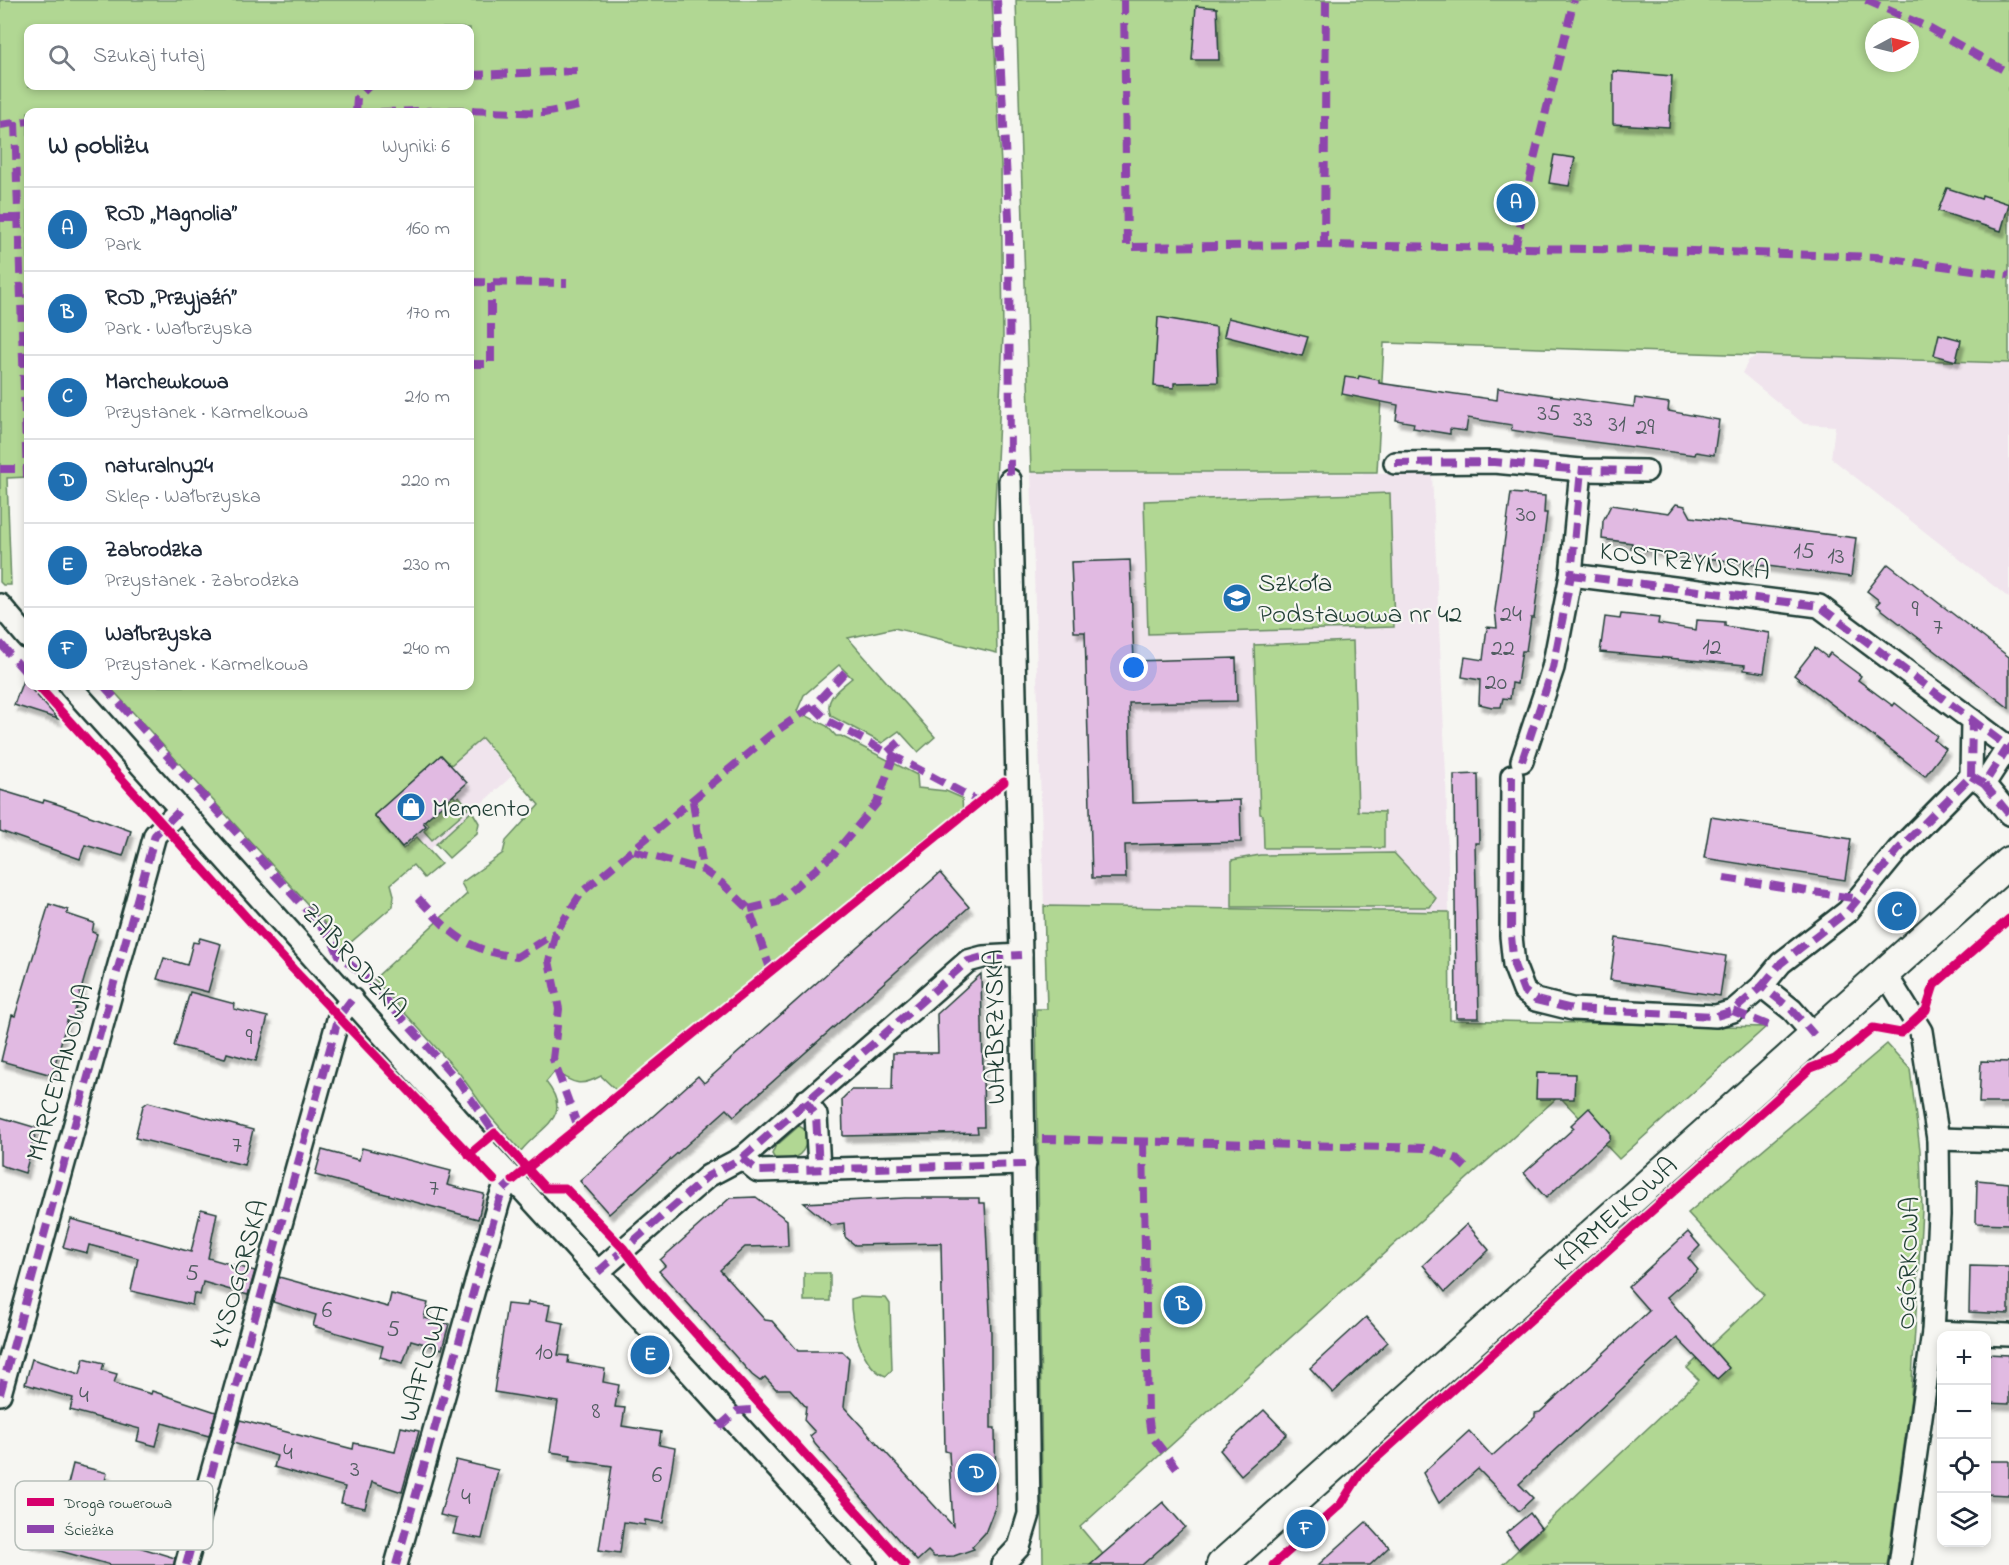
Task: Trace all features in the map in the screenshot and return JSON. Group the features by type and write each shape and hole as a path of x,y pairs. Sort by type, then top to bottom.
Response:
{"street":[{"path":"1395,463 1494,462 1581,470 1646,471"},
{"name":"KOSTRZYŃSKA","path":"1581,470 1571,574 1819,606 2008,747 1977,780"},
{"name":"WAŁBRZYSKA","path":"1002,1565 1019,1547 1029,1514 1022,955 1010,480"},
{"path":"1571,574 1553,668 1517,769 1510,936 1514,965 1524,991 1536,1000 1572,1009 1716,1016 1733,1011 1762,986 1781,963 1848,910 1898,850 1977,780"},
{"path":"1,609 24,635"},
{"name":"ZABRODZKA","path":"74,690 513,1180 866,1565"},
{"path":"1972,720 1977,780 2009,814"},
{"name":"MARCEPANOWA","path":"0,1394 155,835 180,810"},
{"name":"KARMELKOWA","path":"1222,1565 2009,862"},
{"path":"598,1272 708,1176 742,1158 968,961 983,957 1022,955"},
{"name":"OGÓRKOWA","path":"1885,973 1921,1030 1938,1139 1939,1215 1933,1332 1900,1565"},
{"path":"1762,986 1792,1010 1814,1035"},
{"name":"ŁYSOGÓRSKA","path":"209,1481 339,1016 352,999"},
{"path":"805,1101 816,1115 819,1168"},
{"path":"1938,1139 2009,1141"},
{"path":"742,1158 758,1171 1024,1164"},
{"name":"WAFLOWA","path":"396,1565 499,1201 503,1190 513,1180"},
{"path":"1933,1332 2009,1335"},
{"name":"ŁYSOGÓRSKA","path":"186,1565 190,1550"}],"shaded area":[{"path":"1758,355 2009,363 2009,598 1831,458 1835,426 1804,424 1742,373 1749,360"},
{"name":"Szkoła Podstawowa nr 42","path":"1031,472 1432,474 1446,775 1449,912 1044,906"},
{"path":"481,738 512,776 406,871 374,815 441,755 451,765"}],"green space":[{"path":"0,0 992,0 1001,165 1003,336 994,523 997,653 894,628 848,638 935,737 918,752 899,731 882,743 831,716 829,704 831,699 852,678 839,665 804,695 797,711 827,726 836,736 841,736 917,775 918,788 946,791 962,798 963,814 886,871 616,1090 601,1076 582,1083 567,1079 555,1071 546,1082 554,1094 557,1104 556,1112 546,1127 521,1151 490,1116 460,1074 374,979 467,894 461,883 503,853 506,841 539,805 482,738 451,765 441,755 374,815 403,849 417,837 441,864 424,878 413,865 391,884 394,895 393,906 343,949 331,930 113,690 474,690 474,108 24,108 24,477 7,478 11,585 3,585 0,582"},
{"path":"1016,0 2009,0 2009,363 1384,343 1377,472 1031,472"},
{"path":"1390,493 1394,627 1148,634 1144,501"},
{"path":"1353,641 1358,811 1384,812 1384,848 1264,848 1263,815 1260,814 1254,645"},
{"path":"453,795 456,799 459,796 469,808 432,840 424,831 429,825 425,820"},
{"path":"472,811 479,823 477,833 449,858 436,844"},
{"path":"1394,853 1436,898 1430,907 1232,907 1232,860 1260,855"},
{"path":"1044,906 1449,912 1450,1020 1766,1027 1619,1159 1559,1096 1080,1527 1112,1565 1043,1565 1036,1009 1047,1009"},
{"path":"1887,1044 1910,1069 1920,1150 1922,1210 1911,1397 1887,1565 1502,1565 1699,1380 1687,1368 1764,1295 1688,1213"},
{"path":"799,1126 807,1131 806,1145 803,1150 789,1159 775,1159 772,1154 775,1147"},
{"path":"804,1273 830,1273 830,1301 804,1301"},
{"path":"886,1298 890,1304 892,1370 886,1376 870,1364 859,1343 851,1308 851,1299"}],"building":[{"path":"1196,6 1217,8 1219,60 1192,60"},
{"path":"1613,71 1672,76 1669,127 1613,124"},
{"path":"1554,155 1575,158 1569,186 1549,183"},
{"path":"1947,188 1981,199 1982,195 2009,204 2001,231 1938,211"},
{"path":"1158,317 1216,327 1218,382 1174,383 1174,388 1154,386"},
{"path":"1228,318 1308,337 1302,356 1224,336"},
{"path":"1939,334 1961,340 1956,361 1934,355"},
{"path":"1359,376 1379,380 1379,383 1497,400 1498,388 1634,407 1635,398 1669,403 1668,411 1719,420 1714,455 1696,452 1695,455 1554,437 1511,430 1512,425 1468,418 1466,431 1450,429 1450,434 1413,428 1414,423 1396,420 1398,405 1342,394 1345,377 1358,379"},
{"path":"1511,493 1545,496 1544,513 1547,513 1534,618 1531,618 1526,651 1522,651 1517,684 1512,683 1510,699 1503,698 1501,707 1492,707 1479,704 1480,680 1462,677 1465,657 1483,660 1487,627 1497,628 1495,610"},
{"path":"1676,504 1685,506 1691,517 1856,538 1851,577 1631,548 1632,543 1602,539 1603,521 1611,505 1669,513"},
{"path":"1130,560 1134,661 1236,658 1237,701 1129,703 1132,803 1240,800 1241,842 1125,845 1126,878 1092,878 1085,632 1074,632 1071,562"},
{"path":"1888,564 2009,657 2009,708 1876,605 1880,601 1867,591"},
{"path":"1621,614 1659,618 1658,624 1696,630 1697,620 1725,622 1725,626 1770,633 1764,673 1744,670 1745,665 1600,652 1605,617 1620,619"},
{"path":"1815,648 1827,657 1830,653 1861,676 1858,680 1893,706 1895,703 1937,736 1934,740 1946,749 1925,776 1794,675"},
{"path":"23,680 24,690 32,690 58,719 14,705"},
{"name":"Memento","path":"441,755 467,783 423,822 426,826 402,847 374,815"},
{"path":"1478,774 1479,843 1475,843 1479,1018 1456,1018 1454,775"},
{"path":"0,790 43,803 44,800 60,805 131,831 123,856 85,845 80,859 0,831"},
{"path":"1711,817 1851,839 1845,880 1704,858"},
{"path":"940,873 969,907 734,1116 727,1109 609,1214 580,1181 698,1076 704,1083"},
{"path":"49,904 68,910 67,914 94,923 92,932 97,934 73,1018 68,1017 52,1075 1,1061 12,1015 15,1016"},
{"path":"200,938 221,944 208,992 157,979 164,958 187,965 193,942 198,943"},
{"path":"1616,938 1726,956 1720,996 1610,980"},
{"path":"981,974 984,1127 977,1127 978,1133 843,1136 842,1099 851,1090 892,1090 893,1053 938,1053 937,1014"},
{"path":"190,992 235,1004 234,1009 268,1017 256,1061 227,1053 225,1059 174,1046"},
{"path":"1981,1061 2009,1062 2009,1103 1979,1103"},
{"path":"1537,1073 1575,1074 1574,1099 1536,1099"},
{"path":"148,1102 253,1130 244,1165 135,1138 143,1106"},
{"path":"1589,1108 1610,1132 1610,1139 1546,1198 1524,1173 1574,1128 1571,1125"},
{"path":"0,1117 37,1128 25,1173 0,1165"},
{"path":"362,1148 451,1171 447,1185 484,1194 478,1219 315,1175 322,1150 359,1160"},
{"path":"1977,1180 2009,1183 2009,1224 1976,1223"},
{"path":"756,1197 787,1220 788,1246 745,1247 720,1270 765,1320 772,1321 798,1351 842,1351 849,1358 844,1407 953,1526 949,1452 945,1451 941,1243 855,1245 845,1237 844,1223 831,1225 804,1203 905,1198 979,1198 979,1203 985,1203 991,1333 991,1428 995,1428 996,1505 985,1533 972,1547 974,1549 954,1556 934,1557 928,1551 917,1561 815,1444 810,1436 815,1432 804,1420 806,1407 790,1389 776,1389 765,1377 760,1381 752,1375 659,1271 665,1266 660,1260 730,1198"},
{"path":"201,1209 217,1213 208,1258 255,1271 248,1295 203,1282 200,1295 194,1293 192,1305 131,1291 138,1258 89,1245 87,1253 63,1247 71,1219 191,1252"},
{"path":"1467,1224 1489,1250 1445,1292 1423,1265"},
{"path":"1688,1232 1700,1246 1688,1258 1698,1270 1667,1297 1729,1368 1717,1379 1677,1338 1519,1484 1533,1498 1519,1511 1478,1469 1439,1503 1423,1473 1469,1431 1492,1456 1535,1417 1535,1413 1540,1412 1649,1311 1628,1287"},
{"path":"1970,1266 2009,1267 2009,1314 1969,1312"},
{"path":"279,1277 388,1307 391,1294 428,1303 424,1318 449,1324 442,1349 411,1340 403,1363 380,1357 383,1346 313,1326 316,1315 273,1302"},
{"path":"528,1302 550,1305 547,1320 564,1323 558,1355 569,1356 568,1363 605,1369 603,1382 619,1385 615,1407 625,1408 622,1426 661,1432 659,1445 675,1448 663,1523 645,1520 645,1525 624,1522 620,1553 599,1550 612,1466 570,1460 571,1455 550,1452 558,1402 494,1392 507,1304 527,1306"},
{"path":"1366,1317 1388,1342 1333,1393 1310,1368"},
{"path":"1991,1354 2009,1355 2009,1404 1991,1403"},
{"path":"84,1358 104,1363 102,1370 117,1374 114,1383 151,1394 152,1391 216,1412 209,1436 162,1423 156,1446 137,1441 140,1429 70,1410 73,1398 25,1384 32,1359 80,1374"},
{"path":"1264,1410 1287,1434 1241,1475 1220,1450"},
{"path":"240,1420 353,1449 354,1443 395,1452 401,1427 419,1431 402,1492 372,1482 365,1508 341,1503 345,1487 274,1467 277,1456 233,1443"},
{"path":"456,1460 498,1470 482,1539 453,1534 457,1519 440,1515"},
{"path":"1991,1461 2009,1461 2009,1495 1991,1494"},
{"path":"73,1464 107,1473 105,1481 69,1481"},
{"path":"1163,1502 1185,1527 1142,1565 1090,1565"},
{"path":"1530,1513 1541,1528 1518,1548 1506,1533"},
{"path":"1366,1522 1389,1547 1370,1565 1318,1565"},
{"path":"56,1550 149,1550 175,1558 174,1565 111,1565"}],"marked path":[{"path":"997,0 1009,217 1010,480"},
{"path":"1124,0 1127,247 1315,245 1658,250 1876,257 2009,275"},
{"path":"1324,246 1326,0"},
{"path":"1515,249 1535,155 1574,0"},
{"path":"1866,0 1927,27 2009,73"},
{"path":"474,75 579,71"},
{"path":"356,108 357,98 365,90"},
{"path":"474,110 544,113 578,106"},
{"path":"15,122 24,388"},
{"path":"0,125 24,122"},
{"path":"0,218 18,218"},
{"path":"474,282 567,283"},
{"path":"474,364 491,364 491,283"},
{"path":"1395,463 1494,462 1581,470 1646,471"},
{"path":"0,469 24,469"},
{"path":"1522,761 1553,668 1571,575 1581,470"},
{"path":"1571,575 1819,606 1972,720 1971,776"},
{"path":"0,643 24,670"},
{"path":"845,672 813,706 828,721 978,801"},
{"path":"108,690 329,935 339,955 363,975 460,1083 498,1138"},
{"path":"578,1127 553,1059 559,1009 549,961 556,932 582,892 769,736 813,706"},
{"path":"1971,776 1984,784 2008,747 1972,720"},
{"path":"888,752 904,738"},
{"path":"749,909 777,902 835,853 877,803 894,755"},
{"path":"1512,776 1511,936 1514,965 1524,991 1536,1000 1572,1009 1716,1016 1733,1011 1762,986 1792,1010 1814,1035"},
{"path":"1762,986 1781,963 1848,911 1898,850 1971,776"},
{"path":"1984,784 2009,814"},
{"path":"693,801 703,870"},
{"path":"0,1394 155,835 180,810"},
{"path":"634,851 703,870 723,884 749,909 771,971"},
{"path":"1724,878 1859,899"},
{"path":"418,898 461,939 499,954 517,957 556,932"},
{"path":"598,1272 708,1176 742,1158 968,961 983,957 1021,955"},
{"path":"209,1481 339,1016 352,999"},
{"path":"1733,1011 1773,1027"},
{"path":"805,1101 816,1115 819,1168"},
{"path":"1042,1139 1429,1148 1455,1158 1468,1170"},
{"path":"1143,1142 1148,1414 1151,1435 1176,1468"},
{"path":"742,1158 758,1171 1025,1164"},
{"path":"396,1565 499,1201 503,1190 516,1178"},
{"path":"719,1427 737,1411 763,1409"},
{"path":"186,1565 190,1550"}],"cycle path":[{"path":"42,690 293,969 494,1180"},
{"path":"513,1180 1004,782"},
{"path":"1273,1565 1341,1504 1362,1471 1811,1068 1835,1059 1873,1028 1901,1033 1926,1010 1934,985 2009,919"},
{"path":"469,1155 495,1133 545,1188 565,1188 624,1249 651,1284 905,1565"}],"place":[{"name":"ROD „Magnolia”","path":"1516,203"},
{"name":"Szkoła Podstawowa nr 42","path":"1237,598"},
{"name":"Memento","path":"411,807"},
{"name":"Marchewkowa","path":"1897,911"},
{"name":"ROD „Przyjaźń”","path":"1183,1305"},
{"name":"Zabrodzka","path":"650,1355"},
{"name":"naturalny24","path":"977,1473"},
{"name":"Wałbrzyska","path":"1306,1529"}]}
